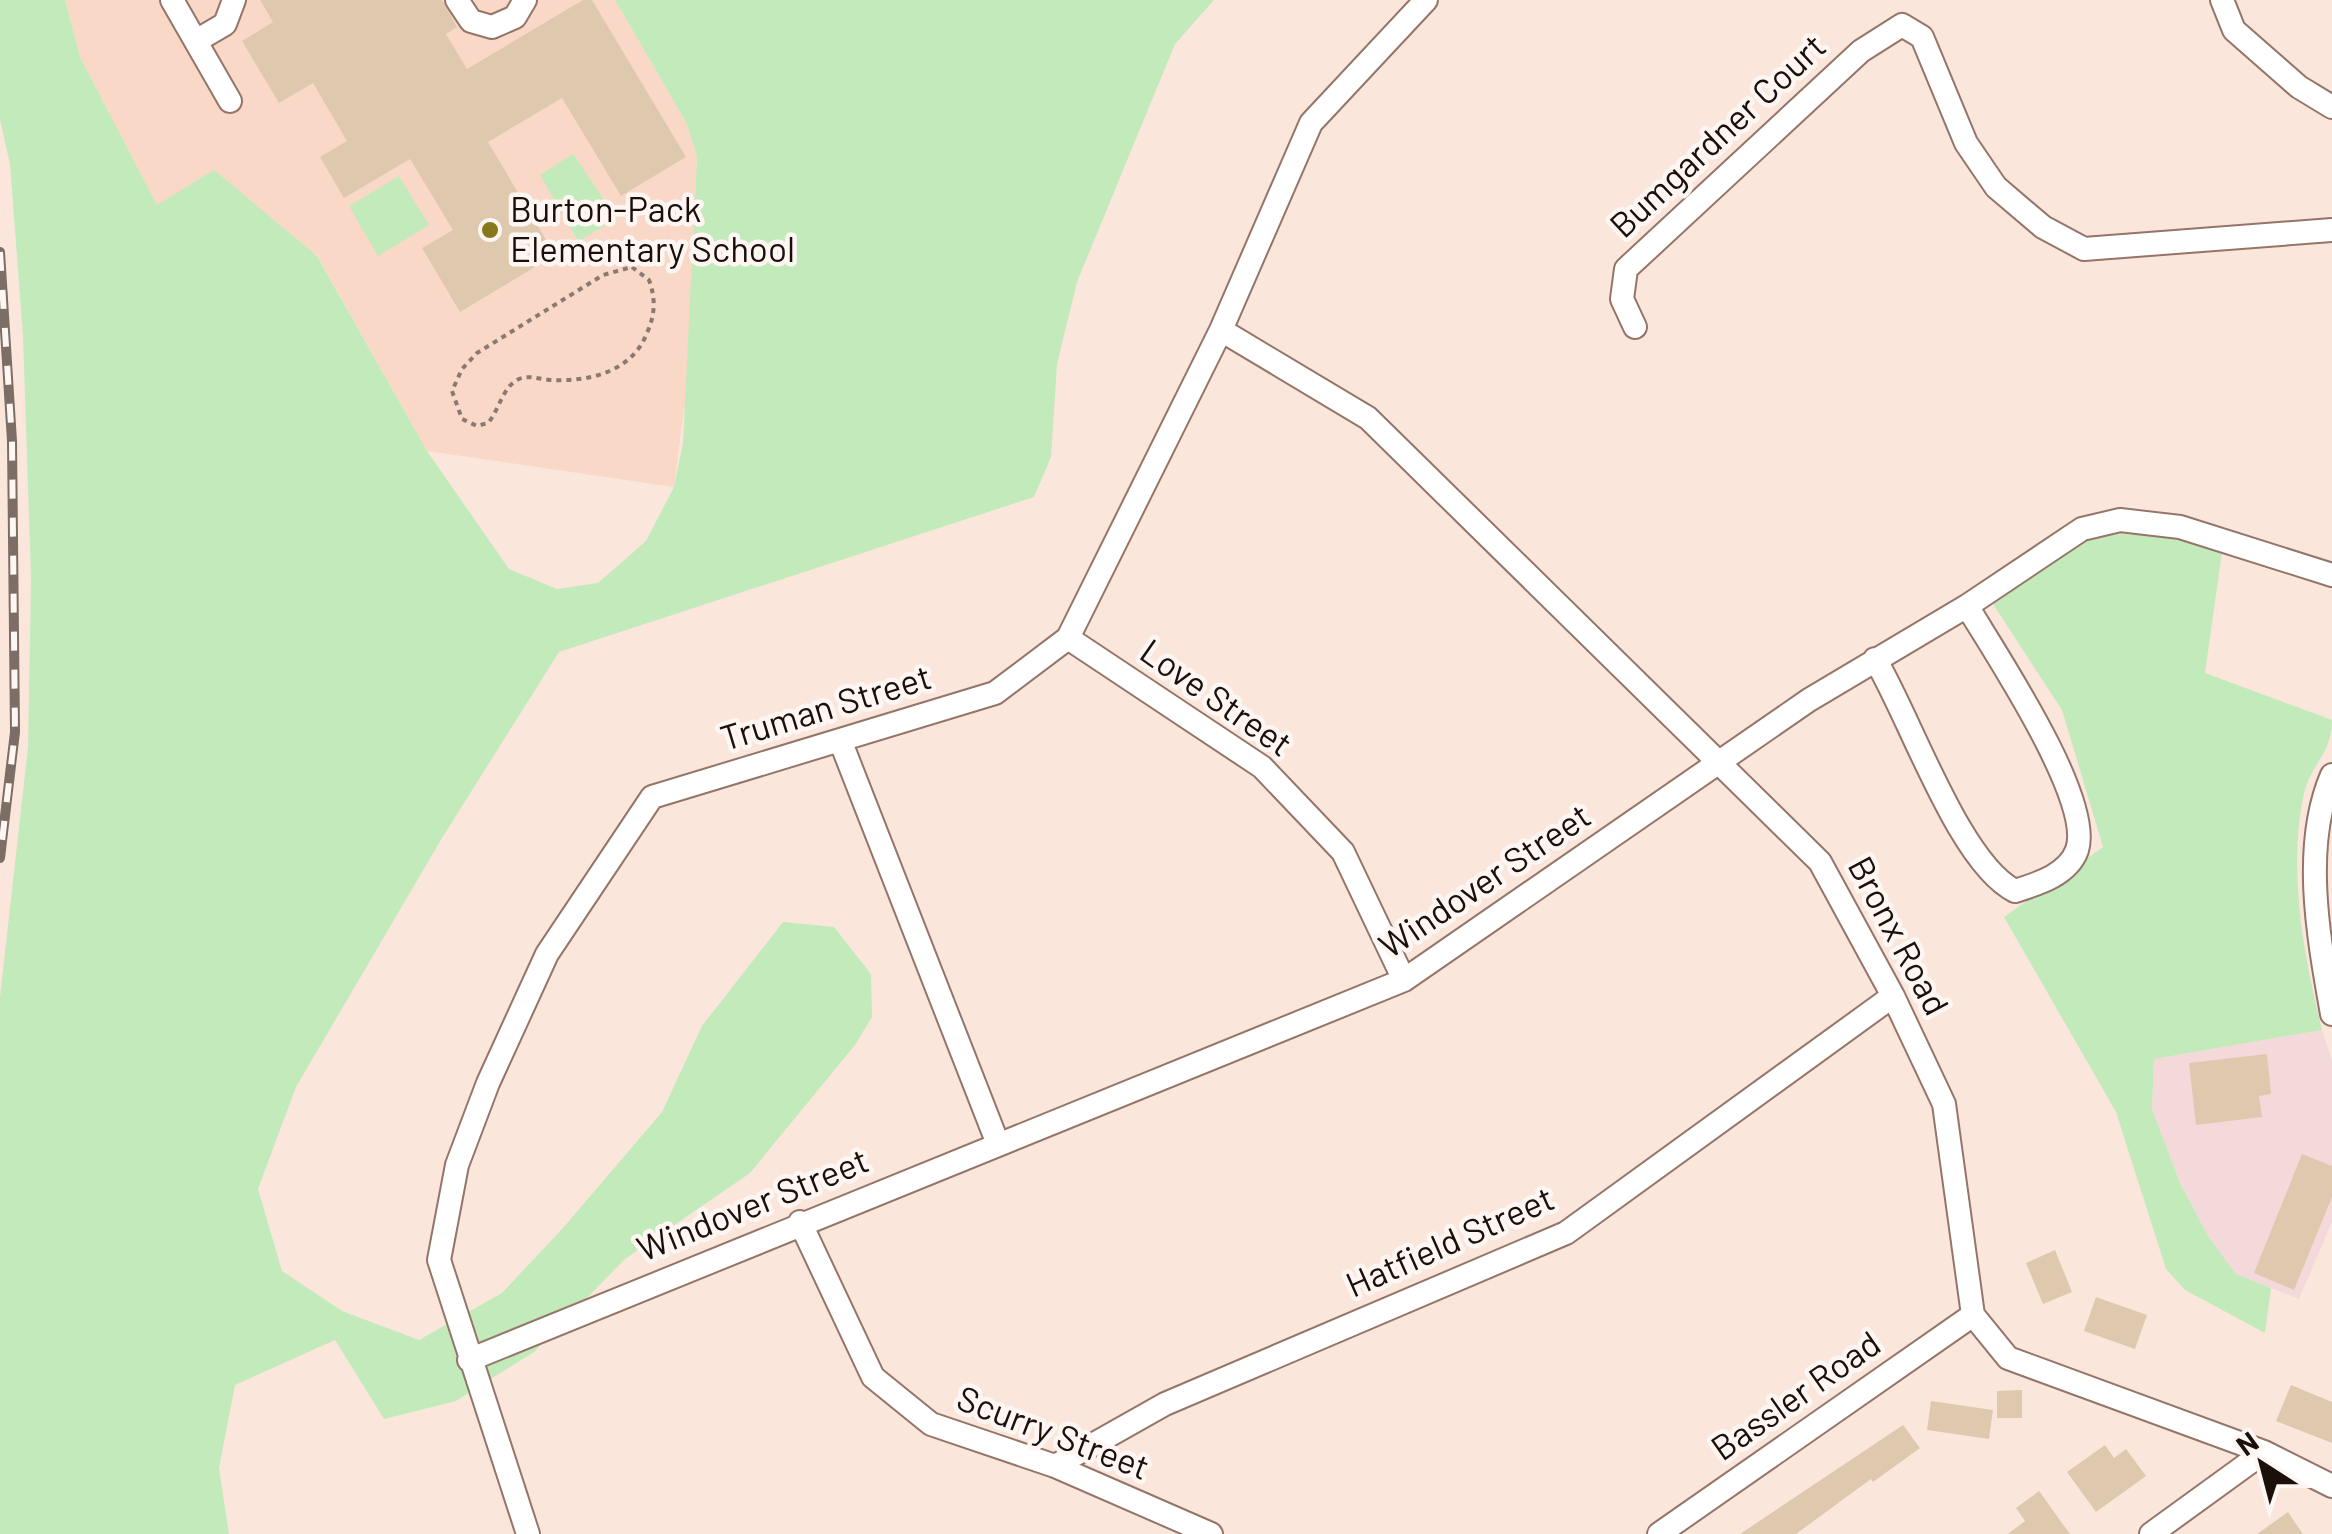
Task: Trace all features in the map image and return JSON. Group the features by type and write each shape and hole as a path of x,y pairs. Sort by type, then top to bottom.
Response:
{"street":[{"path":"172,0 230,100"},
{"path":"196,42 225,24 234,0"},
{"path":"458,0 471,20 492,27 515,18 525,0"},
{"name":"Truman Street","path":"528,1534 440,1260 457,1165 488,1083 547,954 652,796 994,693 1068,638 1220,330 1311,123 1426,0"},
{"path":"2222,0 2234,30 2299,87 2332,107"},
{"name":"Bumgardner Court","path":"1635,327 1622,299 1626,269 1861,51 1902,26 1922,37 1966,143 1996,187 2043,227 2084,249 2332,230"},
{"name":"Bronx Road","path":"1220,330 1368,418 1820,862 1893,996 1944,1104 1972,1314"},
{"name":"Windover Street","path":"469,1360 800,1222 1404,980 1875,659 1968,606 2082,529 2120,520 2180,527 2332,575"},
{"path":"1875,659 1983,868 2015,891 2064,869 2077,850 2080,820 2064,776 1968,606"},
{"name":"Love Street","path":"1068,638 1262,767 1344,852 1404,980"},
{"path":"840,740 998,1144"},
{"path":"2331,1006 2319,912 2332,776"},
{"name":"Hatfield Street","path":"1055,1466 1165,1404 1566,1234 1893,996"},
{"name":"Scurry Street","path":"800,1222 874,1377 931,1424 1055,1466 1211,1534"},
{"path":"1972,1314 2008,1358 2264,1452 2332,1486"},
{"name":"Bassler Road","path":"1659,1534 1972,1314"},
{"path":"2151,1534 2264,1452"}],"path":[{"path":"632,267 649,280 654,306 651,324 633,359 599,374 516,380 488,422 477,426 462,420 452,392 462,369 478,353 618,268 632,267"}],"shaded area":[{"name":"Burton-Pack Elementary School","path":"65,0 615,0 687,124 697,157 687,386 674,487 427,451 317,255 157,205 80,57"},
{"path":"2322,1030 2332,1060 2332,1222 2299,1299 2236,1274 2208,1236 2180,1183 2152,1109 2154,1059"}],"green space":[{"path":"0,0 65,0 80,57 157,205 214,170 317,256 427,451 509,569 557,589 598,583 646,541 674,487 683,443 697,157 687,124 615,0 1214,0 1175,44 1077,282 1057,364 1051,457 1034,497 559,652 442,838 296,1087 258,1189 282,1271 342,1311 419,1340 502,1293 662,1112 702,1026 783,922 834,927 871,974 872,1017 855,1045 750,1173 625,1259 534,1352 456,1401 384,1419 335,1340 235,1385 219,1468 229,1534 0,1534 0,997 28,747 31,578 23,336 10,164 0,120"},
{"path":"573,154 617,219 578,241 540,175"},
{"path":"399,176 429,225 378,256 349,206"},
{"path":"2089,537 2168,537 2222,552 2205,673 2332,720 2328,742 2303,798 2297,856 2304,945 2322,1030 2154,1059 2152,1109 2180,1183 2208,1236 2236,1274 2271,1288 2265,1333 2185,1290 2166,1269 2116,1112 2004,917 2103,847 2062,710 1993,604"}],"building":[{"path":"260,0 442,0 457,27 446,34 467,69 583,0 592,0 686,157 621,196 562,98 488,142 555,255 460,312 422,248 453,230 410,159 344,198 320,157 347,141 313,83 279,103 242,41 273,22"},
{"path":"2267,1054 2271,1094 2259,1096 2262,1117 2196,1125 2189,1063"},
{"path":"2302,1154 2332,1166 2332,1197 2294,1290 2254,1273"},
{"path":"2055,1250 2072,1292 2043,1304 2026,1263"},
{"path":"2096,1297 2147,1315 2135,1349 2084,1331"},
{"path":"2291,1385 2332,1402 2332,1443 2276,1421"},
{"path":"2022,1390 2022,1418 1997,1418 1997,1391"},
{"path":"1931,1401 1993,1410 1989,1439 1927,1430"},
{"path":"1903,1425 1920,1448 1796,1534 1740,1534"},
{"path":"2105,1445 2114,1458 2126,1449 2146,1476 2096,1512 2067,1472"},
{"path":"2039,1491 2070,1534 2008,1534 2025,1521 2016,1508"},
{"path":"2288,1512 2303,1534 2257,1534"}],"railway":[{"path":"0,252 12,441 15,732 0,858"}],"place":[{"name":"Burton-Pack Elementary School","path":"490,230"}]}
